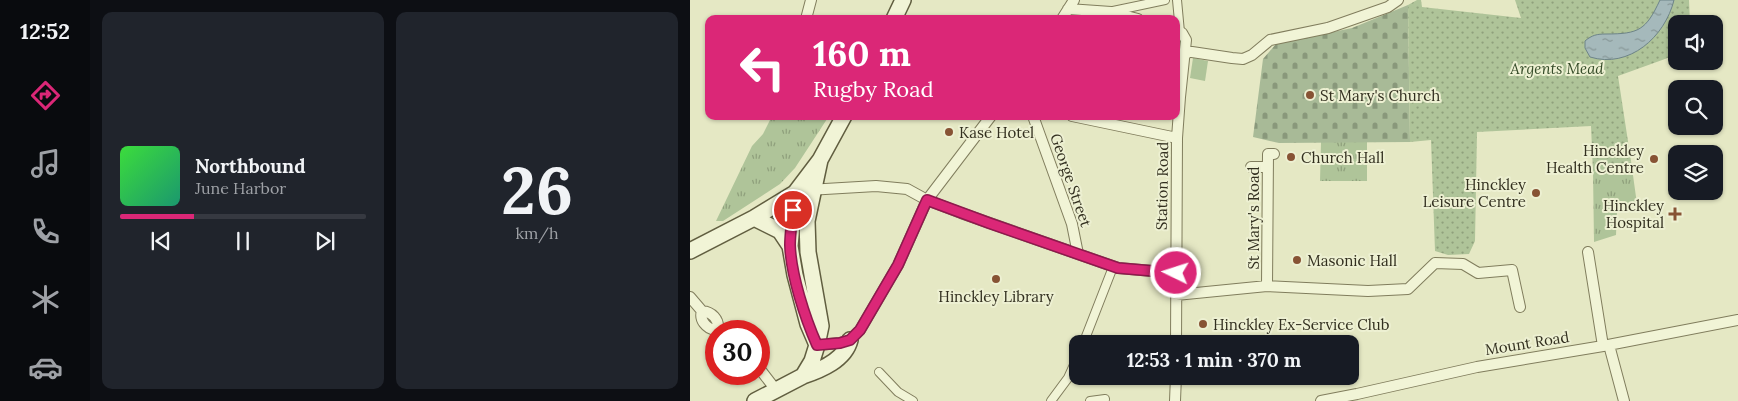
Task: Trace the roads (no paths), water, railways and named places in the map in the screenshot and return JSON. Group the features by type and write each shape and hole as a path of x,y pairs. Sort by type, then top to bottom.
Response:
{"main road":[{"path":"896,15 903,0"},
{"path":"690,250 754,218 795,193 820,160 842,120"},
{"path":"803,376 812,361 821,326 808,252 807,221 820,160"},
{"path":"795,193 790,246 795,275 807,321 817,345"},
{"path":"754,218 780,231 790,246"},
{"path":"755,401 828,365 844,353 850,340"}],"street":[{"path":"807,15 811,0"},
{"path":"1111,12 1165,0"},
{"path":"1177,0 1177,15"},
{"path":"1186,55 1188,52 1192,52 1243,59 1252,55 1270,40 1328,28 1388,7 1398,0"},
{"path":"1064,15 1071,4 1123,15"},
{"name":"Station Road","path":"1180,33 1186,40 1186,55 1180,97"},
{"path":"817,345 850,340 860,330 898,265 927,200 988,120"},
{"name":"George Street","path":"1034,120 1072,224 1078,254"},
{"path":"1091,120 1177,138"},
{"name":"Station Road","path":"1176,335 1178,120"},
{"name":"St Mary's Road","path":"1176,296 1267,286 1268,154 1274,154"},
{"path":"1251,166 1268,167"},
{"path":"795,193 813,189 845,189 876,186 906,189 927,200 1113,267 1176,273"},
{"path":"1588,252 1606,345 1624,401"},
{"path":"1267,286 1368,291 1408,288 1435,263 1463,264 1478,273 1512,270 1520,307"},
{"path":"1087,335 1113,267"},
{"path":"690,297 702,311"},
{"name":"Mount Road","path":"1321,401 1477,367 1738,320"},
{"path":"879,372 898,392 913,401"},
{"path":"1051,401 1069,376"},
{"path":"770,382 776,390"},
{"path":"1175,401 1176,385"},
{"path":"1090,401 1105,399"}],"water":[{"path":"1660,0 1674,0 1663,26 1643,47 1631,54 1618,58 1604,60 1590,57 1585,48 1585,41 1590,37 1634,31 1645,24"}],"place":[{"name":"St Mary's Church","path":"1310,95"},
{"name":"Kase Hotel","path":"949,132"},
{"name":"Church Hall","path":"1291,157"},
{"name":"Hinckley Health Centre","path":"1654,159"},
{"name":"Hinckley Leisure Centre","path":"1536,193"},
{"name":"Hinckley Hospital","path":"1675,214"},
{"name":"Masonic Hall","path":"1297,260"},
{"name":"Hinckley Library","path":"996,279"},
{"name":"Hinckley Ex-Service Club","path":"1203,324"}],"park label":[{"name":"Argents Mead","path":"1557,68"}]}
